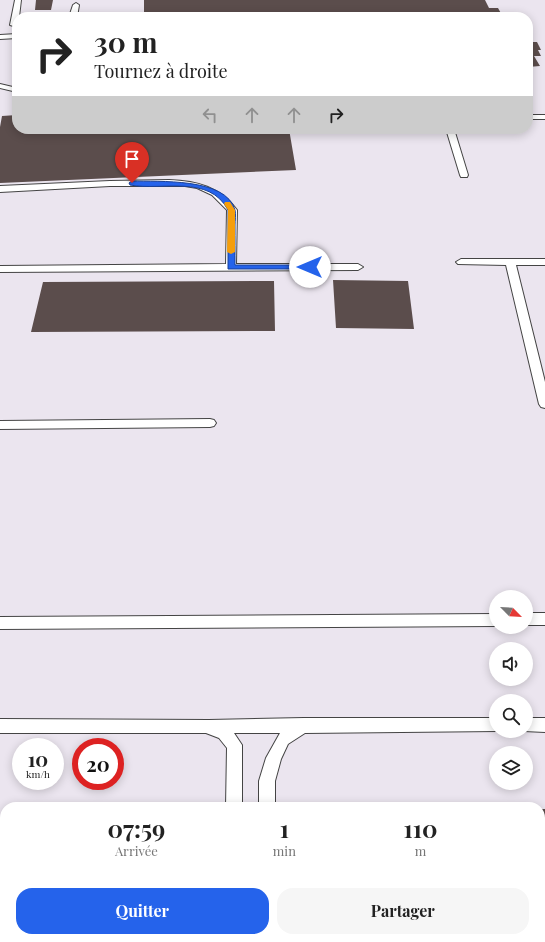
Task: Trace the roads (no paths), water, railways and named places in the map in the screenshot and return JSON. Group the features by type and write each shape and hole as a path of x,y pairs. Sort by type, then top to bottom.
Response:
{"lane":[{"path":"16,12 18,0"},
{"path":"74,12 76,5"},
{"path":"0,37 12,36"},
{"path":"0,86 12,89"},
{"path":"533,117 545,117"},
{"path":"452,134 464,175"},
{"path":"0,189 132,183 177,183 207,189 218,195 232,210 231,267"},
{"path":"461,262 545,262"},
{"path":"510,262 545,404"},
{"path":"0,269 358,267"},
{"path":"0,426 210,423"},
{"path":"533,619 545,619"},
{"path":"0,623 489,620"},
{"path":"267,802 267,781 274,758 283,739 304,725"},
{"path":"0,726 489,725"},
{"path":"533,725 545,725"},
{"path":"206,726 224,733 235,745 234,802"}]}
